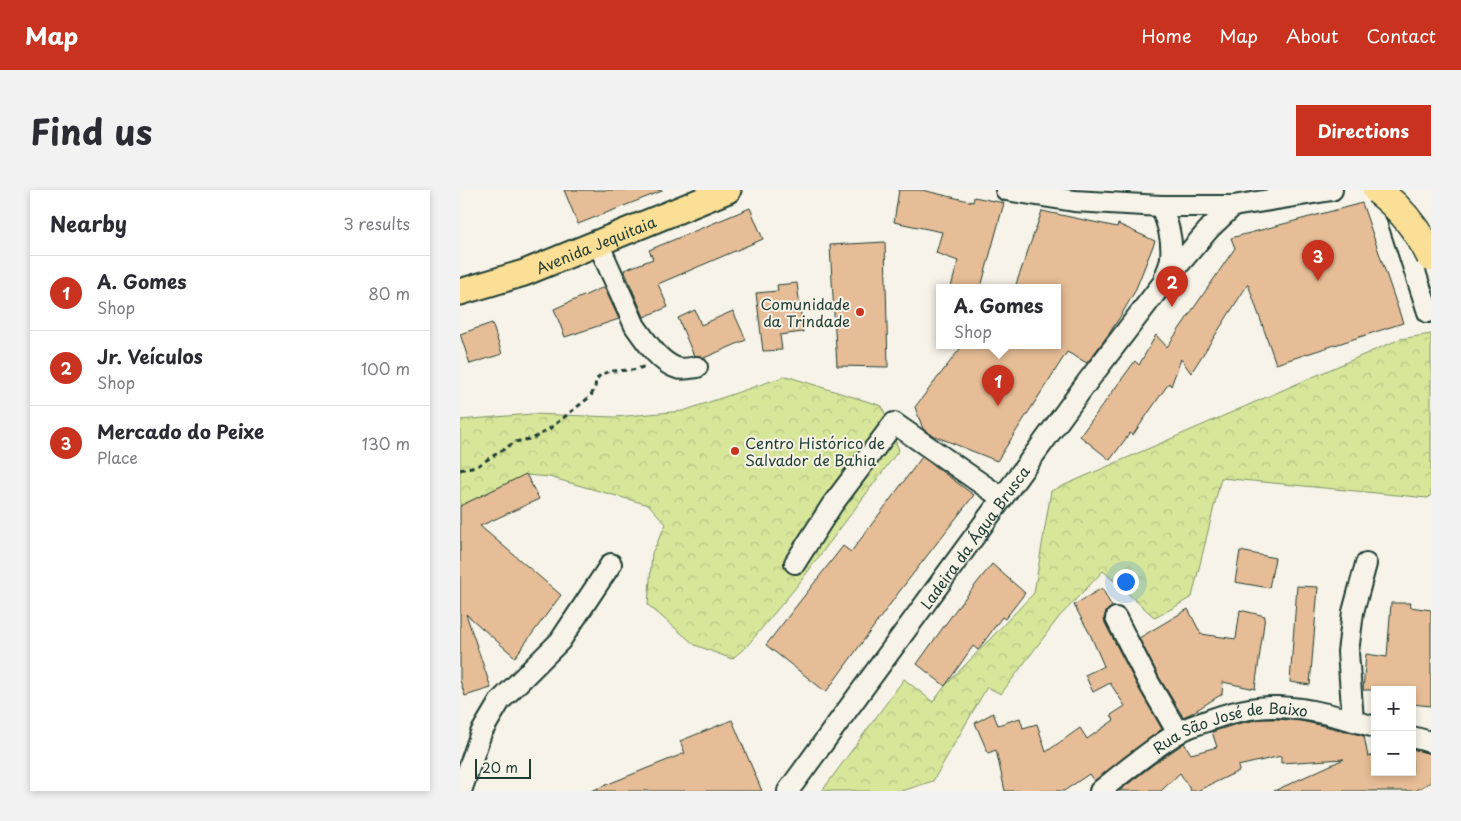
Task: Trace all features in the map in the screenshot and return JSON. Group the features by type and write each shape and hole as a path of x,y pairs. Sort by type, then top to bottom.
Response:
{"highway":[{"path":"1377,190 1404,215 1422,239 1431,257"}],"main road":[{"name":"Avenida Jequitaia","path":"460,292 524,273 728,190"}],"street":[{"path":"1006,190 1074,201 1161,206 1233,206 1332,190"},
{"path":"1389,190 1428,312"},
{"name":"Ladeira da Água Brusca","path":"1161,206 1172,243 1172,259 1162,283"},
{"name":"Ladeira da Água Brusca","path":"788,791 1162,283 1210,228 1233,206"},
{"path":"598,243 635,326 652,350 676,368 697,367"},
{"path":"795,563 832,505 894,423 1002,498"},
{"path":"461,791 481,733 500,701 560,641 611,564"},
{"path":"1353,721 1348,652 1352,612 1366,564"},
{"path":"1116,618 1149,683 1178,733"},
{"name":"Rua São José de Baixo","path":"1100,791 1147,754 1178,733 1214,718 1256,708 1278,707 1306,710 1371,726"},
{"path":"1416,738 1431,742"}],"path":[{"path":"460,470 479,465 514,442 534,438 549,430 590,396 595,387 596,380 601,374 649,366 663,359"}],"green space":[{"path":"1431,334 1431,495 1428,498 1221,478 1192,597 1155,618 1103,571 1059,617 1001,694 987,687 933,781 902,791 822,791 904,679 933,702 945,686 1034,593 1051,491 1400,339"},
{"path":"786,376 882,406 899,450 797,586 747,646 732,659 695,645 648,605 652,553 666,524 649,505 549,477 526,475 460,506 460,420 531,414 615,417 683,411"}],"building":[{"path":"564,190 662,190 662,191 578,224"},
{"path":"899,190 922,190 973,202 974,197 1004,203 982,284 952,284 958,261 936,253 942,232 894,222"},
{"path":"1362,203 1403,323 1276,364 1248,284 1191,373 1181,359 1171,386 1169,383 1133,435 1130,433 1110,460 1080,436 1135,361 1139,365 1156,335 1167,347 1235,248 1231,238"},
{"path":"750,208 763,239 658,284 668,307 644,317 624,270 653,259 649,250"},
{"path":"1042,211 1117,227 1118,224 1155,241 1135,291 1108,335 1087,363 1067,352 997,461 932,435 923,429 915,407 960,349 1061,349 1061,284 1016,284"},
{"name":"Comunidade da Trindade","path":"885,242 888,367 837,366 830,245"},
{"path":"797,283 803,332 780,335 782,350 763,351 756,293 778,291 777,285"},
{"path":"604,287 619,319 565,337 554,309"},
{"path":"695,310 701,325 733,311 746,340 704,358 694,356 678,318"},
{"path":"492,323 502,354 470,364 460,334"},
{"path":"922,457 974,495 899,592 826,692 766,645 843,546 851,552"},
{"path":"526,474 539,499 480,526 561,595 515,657 466,614 491,688 465,696 460,680 460,506"},
{"path":"1240,551 1275,558 1269,588 1235,582"},
{"path":"992,564 1025,593 1005,619 1002,617 978,650 973,646 945,686 917,664 957,608"},
{"path":"1297,586 1318,587 1310,685 1290,682"},
{"path":"1102,588 1112,607 1106,612 1105,623 1162,729 1094,781 1089,774 1064,791 1005,791 996,750 988,753 975,723 993,713 998,725 1020,718 1023,728 1037,724 1046,752 1080,728 1087,739 1114,720 1111,715 1125,706 1110,683 1093,692 1085,675 1104,666 1090,634 1074,605"},
{"path":"1391,603 1411,603 1410,607 1431,610 1431,706 1416,704 1416,686 1371,686 1371,690 1363,690 1366,654 1387,657"},
{"path":"1188,609 1201,634 1236,639 1240,610 1265,616 1255,689 1223,682 1222,694 1183,717 1159,677 1139,638"},
{"path":"1261,719 1301,721 1364,736 1368,757 1371,756 1371,776 1416,776 1416,750 1431,754 1431,782 1415,791 1274,791 1344,759 1281,763 1281,756 1238,766 1239,771 1197,791 1191,791 1180,773 1161,791 1119,791 1184,743 1191,754 1217,747 1212,732"},
{"path":"732,720 762,791 591,791 685,753 680,741"}],"place":[{"name":"Mercado do Peixe","path":"1318,281"},
{"name":"Jr. Veículos","path":"1172,307"},
{"name":"Comunidade da Trindade","path":"860,312"},
{"name":"A. Gomes","path":"998,406"},
{"name":"Centro Histórico de Salvador de Bahia","path":"735,451"}]}
